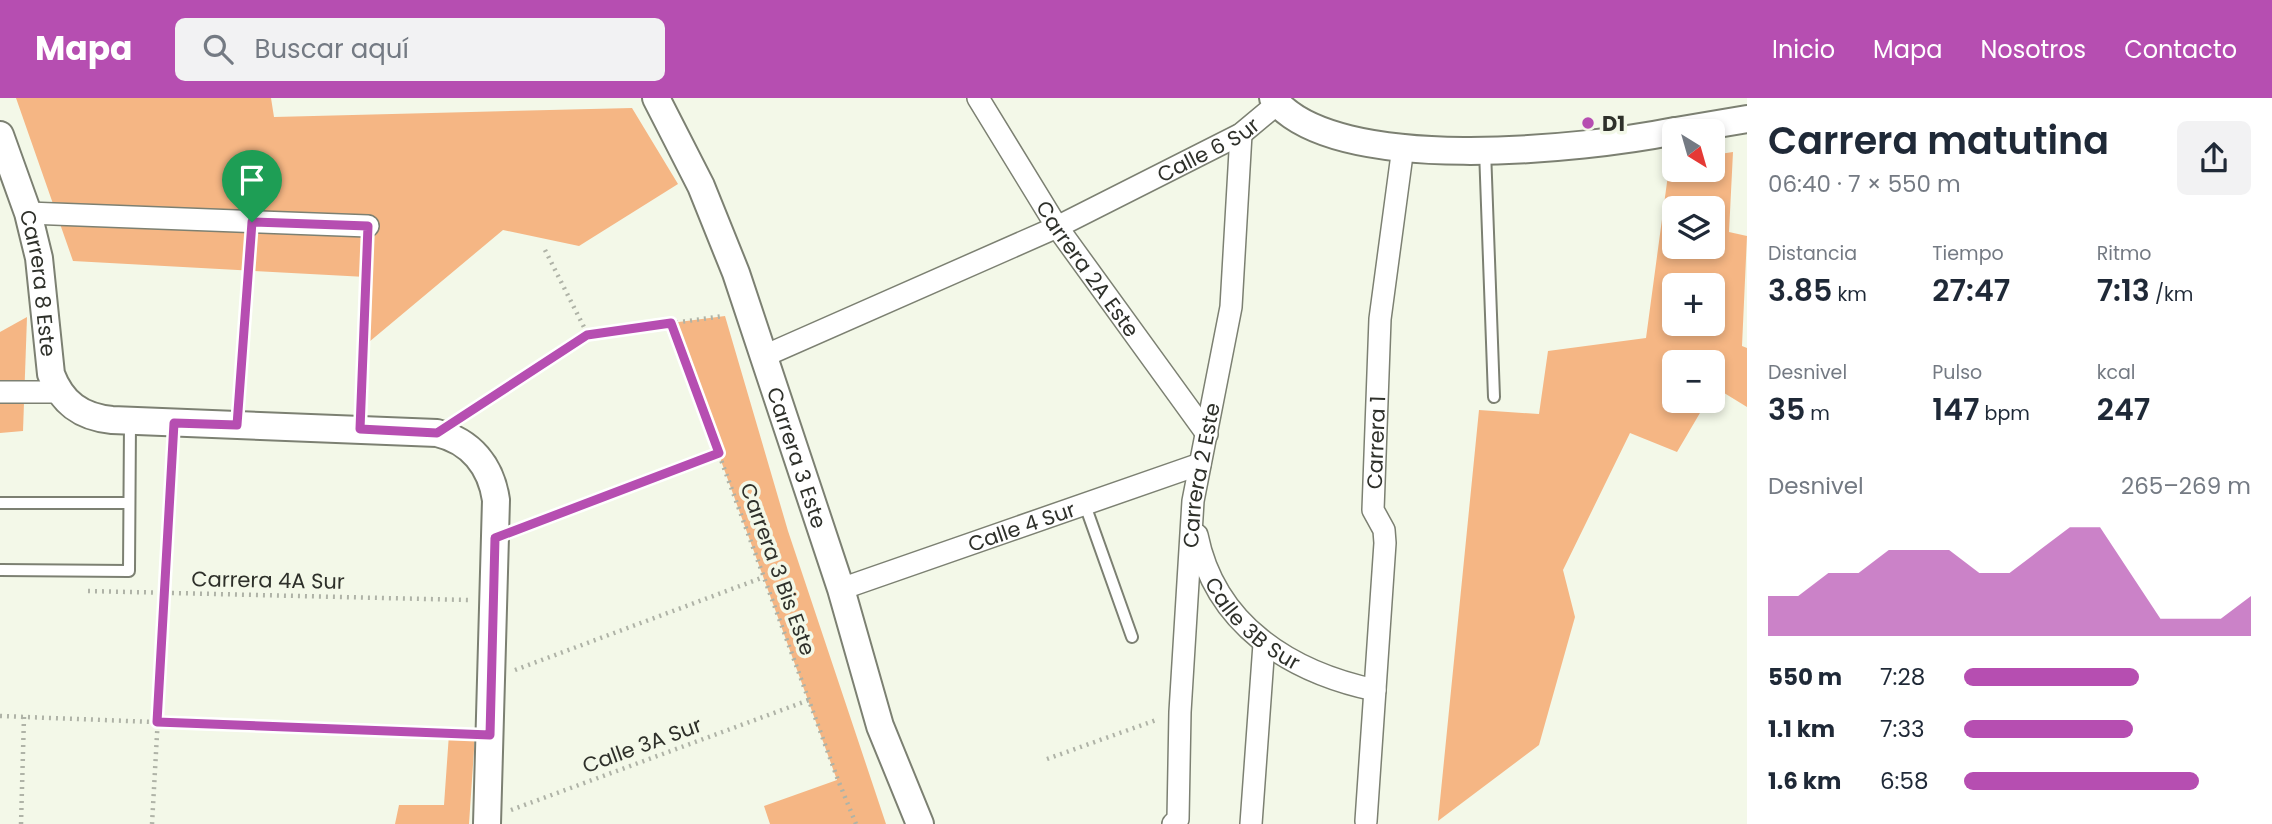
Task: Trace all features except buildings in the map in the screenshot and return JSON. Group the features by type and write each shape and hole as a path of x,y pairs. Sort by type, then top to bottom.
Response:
{"street":[{"name":"Carrera 3 Este","path":"656,98 701,186 736,273 762,358 841,589 880,726 920,824"},
{"name":"Carrera 2A Este","path":"978,98 1057,227 1207,434"},
{"name":"Calle 6 Sur","path":"762,358 1057,227 1241,135 1275,101 1302,122 1371,146 1485,150 1596,144 1662,133"},
{"name":"Calle 6 Sur","path":"1726,122 1747,119"},
{"name":"Carrera 8 Este","path":"0,135 28,213 44,285 48,356 58,392"},
{"name":"Carrera 2 Este","path":"1175,822 1193,501 1231,307 1241,135"},
{"name":"Carrera 1","path":"1366,821 1385,543 1384,530 1373,510 1380,319 1403,148"},
{"path":"28,213 368,226"},
{"path":"0,392 58,392 72,407 91,416 130,421 437,433 450,436 477,455 494,487 487,822"},
{"name":"Calle 4 Sur","path":"841,589 1200,464"},
{"name":"Calle 3B Sur","path":"1193,501 1199,546 1215,588 1242,624 1264,644 1323,676 1375,690"},
{"path":"1251,824 1264,644"}],"lane":[{"path":"1485,150 1494,397"},
{"path":"0,570 129,571 130,421"},
{"path":"0,503 128,503"},
{"path":"1085,505 1132,637"}],"path":[{"path":"237,425 252,222"},
{"path":"360,429 368,226"},
{"path":"545,250 587,335"},
{"path":"437,433 587,335 748,312"},
{"name":"Carrera 3 Bis Este","path":"671,323 856,824"},
{"path":"152,824 174,423"},
{"path":"495,538 719,453"},
{"path":"491,679 764,577"},
{"name":"Carrera 4A Sur","path":"82,591 493,600"},
{"name":"Calle 3A Sur","path":"487,822 809,700"},
{"path":"1046,759 1180,712"},
{"path":"0,716 490,735"},
{"path":"21,824 24,717"}],"shaded area":[{"path":"16,98 271,98 274,117 632,108 678,184 579,246 503,230 363,347 366,277 73,261"},
{"path":"1733,152 1729,232 1747,236 1742,346 1747,348 1747,407 1725,394 1725,350 1662,350 1662,413 1700,413 1677,452 1630,433 1563,570 1575,617 1539,745 1438,821 1479,410 1539,414 1548,351 1646,338 1662,219 1662,259 1725,259 1725,196 1665,196 1667,182 1726,182 1726,153"},
{"path":"725,316 788,531 886,824 770,824 764,806 837,780 671,323"},
{"path":"27,317 23,431 0,433 0,332"},
{"path":"449,734 475,735 469,824 395,824 399,805 444,805"}],"place":[{"name":"D1","path":"1588,123"}],"route":[{"path":"252,222 368,226 360,429 437,433 587,335 671,323 719,453 495,538 490,735 157,722 174,423 237,425 252,222"}]}
